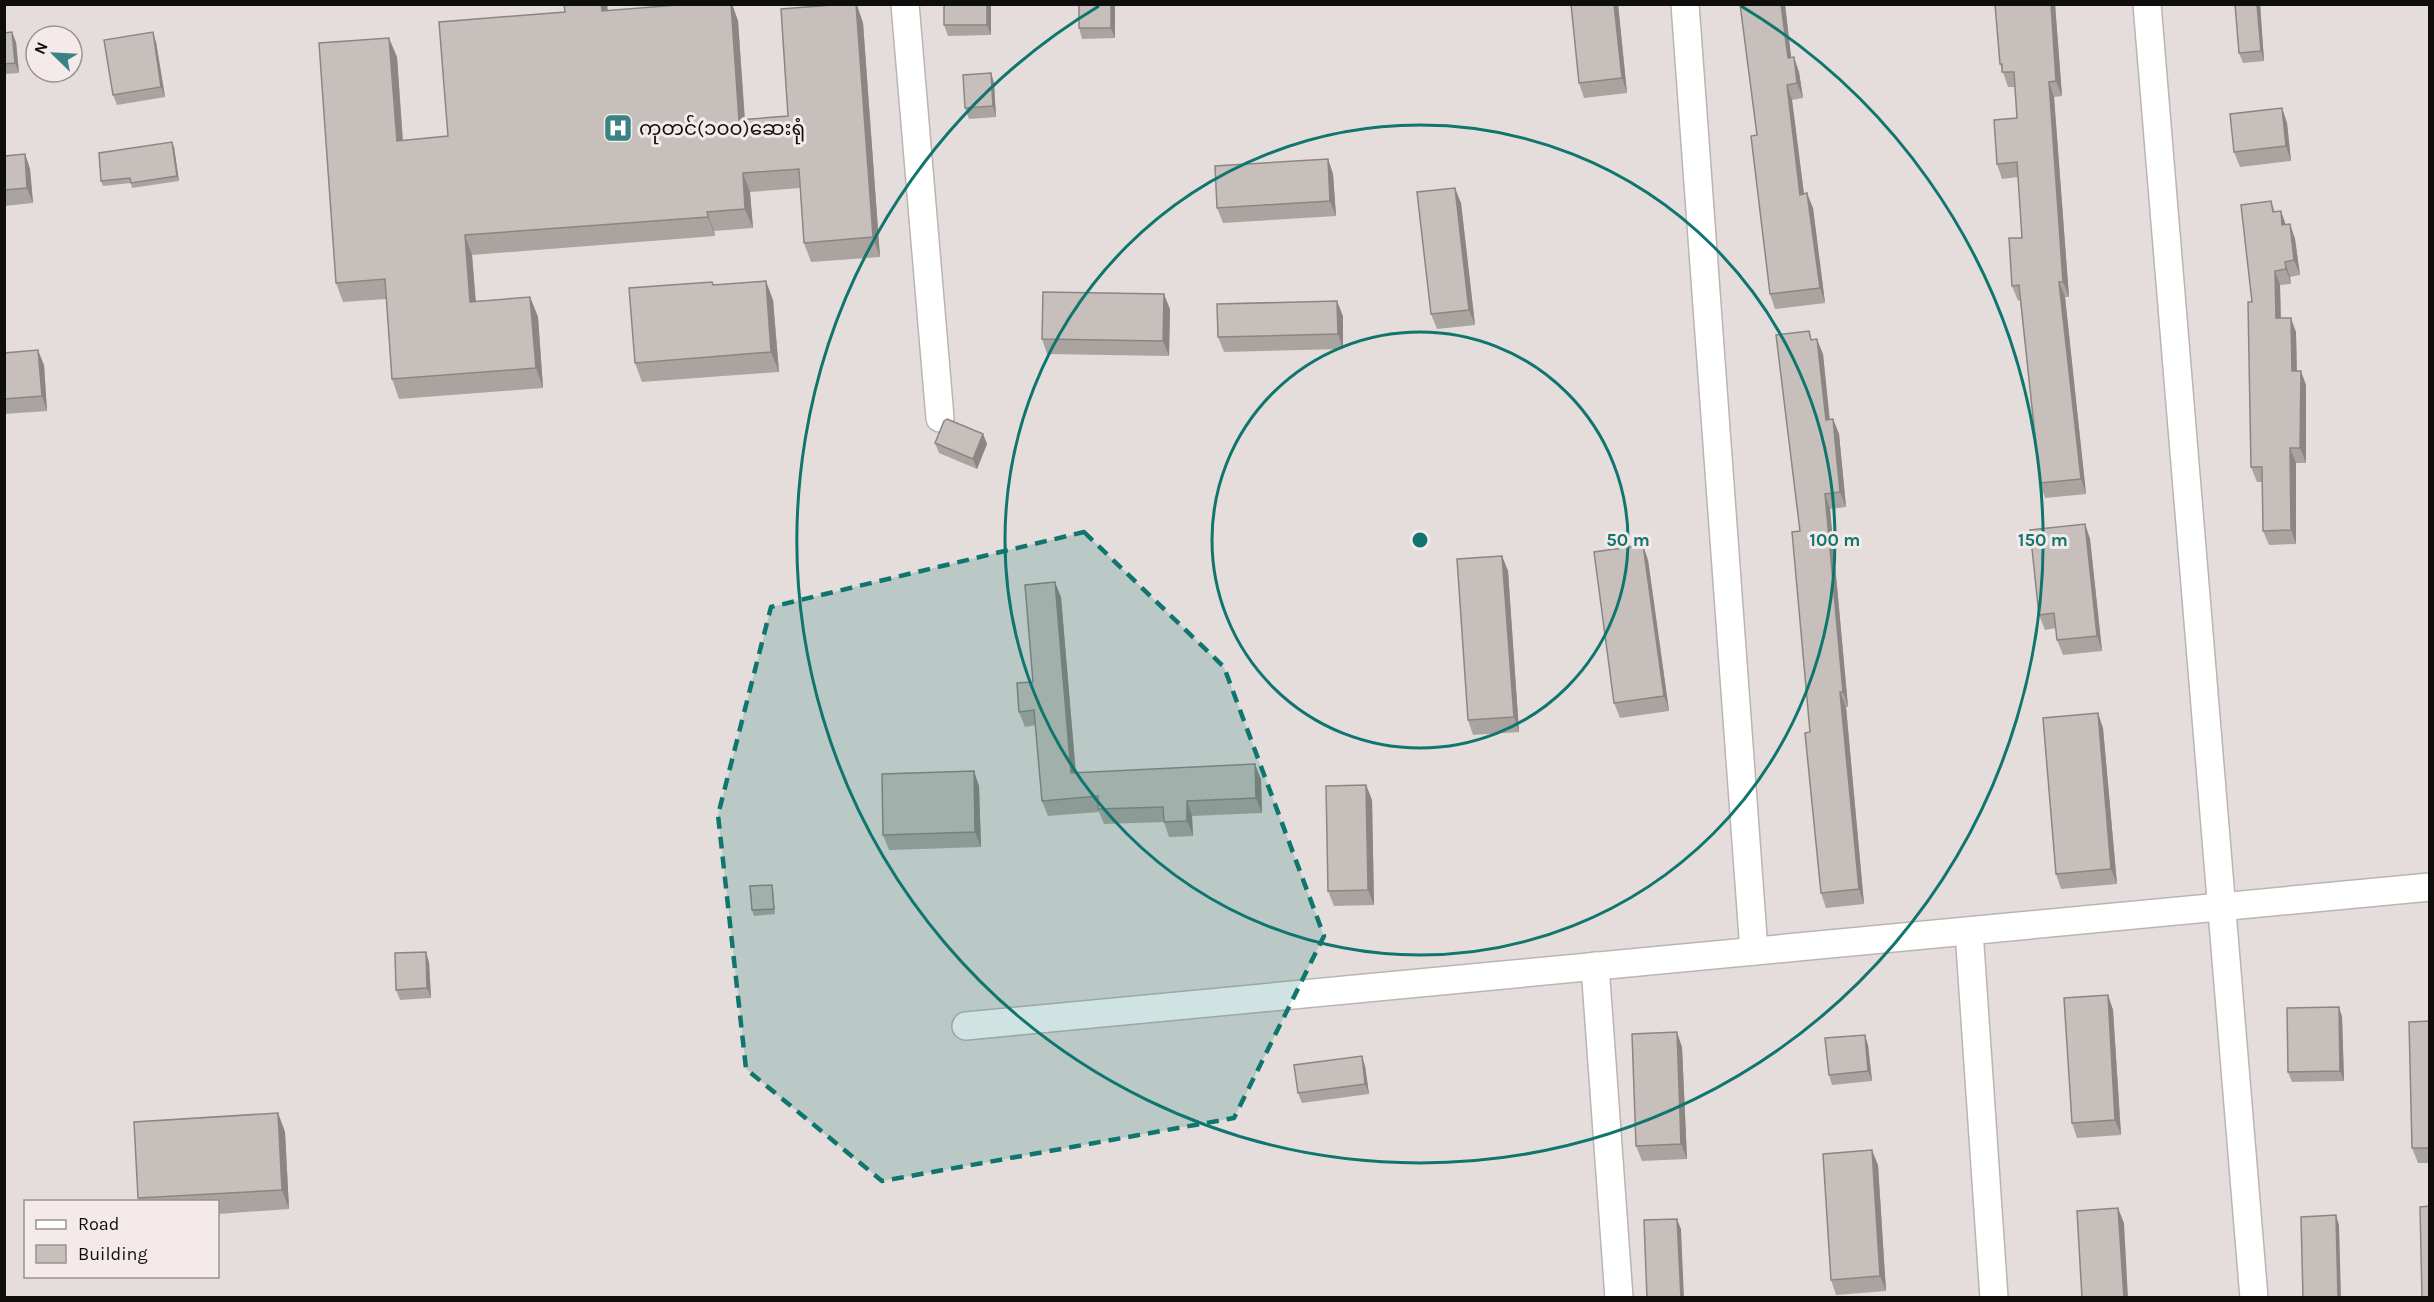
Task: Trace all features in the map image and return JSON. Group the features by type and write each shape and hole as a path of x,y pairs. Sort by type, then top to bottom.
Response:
{"street":[{"path":"905,4 940,418"},
{"path":"1685,4 1754,951"},
{"path":"2147,4 2254,1298"},
{"path":"966,1026 2430,887"},
{"path":"1970,931 1994,1298"},
{"path":"1595,966 1619,1298"}],"highlighted area":[{"path":"1084,532 1224,667 1324,936 1234,1118 882,1181 746,1069 718,815 771,607"}],"building":[{"path":"564,4 601,4 602,11 690,4 731,4 739,120 788,116 781,9 856,4 873,237 804,243 799,169 743,173 745,209 707,212 708,217 465,235 470,302 530,297 536,368 392,379 385,279 336,283 319,43 389,38 397,141 448,136 439,22 565,12"},
{"path":"944,4 987,4 987,25 944,25"},
{"path":"1079,4 1111,4 1111,28 1079,28"},
{"path":"1571,4 1614,4 1622,78 1579,83"},
{"path":"1740,4 1781,4 1788,58 1794,57 1797,83 1787,85 1800,195 1807,193 1820,288 1770,294 1751,136 1757,135"},
{"path":"1995,4 2051,4 2056,81 2049,82 2063,282 2059,282 2081,479 2040,483 2019,285 2012,286 2009,238 2022,238 2017,162 1997,164 1994,120 2017,118 2014,72 2002,72 2002,64 2000,64"},
{"path":"2235,4 2257,4 2261,51 2239,53"},
{"path":"12,32 15,63 4,64 4,33"},
{"path":"153,32 161,87 113,95 104,40"},
{"path":"991,73 993,106 965,108 963,75"},
{"path":"2282,108 2286,146 2234,152 2230,114"},
{"path":"172,142 177,176 131,183 130,178 101,181 99,153"},
{"path":"25,154 27,188 4,190 4,156"},
{"path":"1328,159 1330,201 1217,208 1215,166"},
{"path":"1455,188 1469,310 1431,314 1417,192"},
{"path":"2271,201 2273,212 2281,211 2282,225 2290,224 2294,260 2285,262 2286,269 2275,271 2276,318 2291,318 2292,371 2301,371 2300,448 2290,448 2291,530 2263,531 2262,467 2251,467 2248,302 2252,302 2241,205"},
{"path":"766,281 771,352 635,363 629,288"},
{"path":"1043,292 1164,294 1163,341 1042,339"},
{"path":"1337,301 1338,334 1218,337 1217,304"},
{"path":"1809,331 1811,340 1817,339 1826,420 1833,419 1840,492 1825,494 1843,692 1840,692 1859,889 1821,893 1805,733 1810,732 1792,532 1800,531 1776,335"},
{"path":"38,350 42,396 4,399 4,353"},
{"path":"947,419 983,434 973,459 935,443"},
{"path":"2085,524 2097,636 2057,640 2054,613 2039,615 2030,530"},
{"path":"1643,545 1664,696 1614,703 1594,552"},
{"path":"1502,556 1514,717 1468,720 1457,559"},
{"path":"1055,582 1071,773 1255,764 1256,798 1187,801 1187,821 1164,822 1163,807 1098,809 1098,796 1042,801 1034,710 1019,712 1017,683 1033,682 1025,585"},
{"path":"2098,713 2111,869 2056,874 2043,718"},
{"path":"974,771 975,832 883,835 882,774"},
{"path":"1366,785 1368,890 1328,891 1326,786"},
{"path":"772,885 774,909 752,910 750,886"},
{"path":"426,952 427,988 396,990 395,953"},
{"path":"2108,995 2115,1120 2072,1123 2064,998"},
{"path":"2339,1007 2340,1071 2288,1072 2287,1008"},
{"path":"2430,1021 2430,1148 2412,1148 2409,1022"},
{"path":"1677,1032 1681,1144 1636,1146 1632,1034"},
{"path":"1865,1035 1868,1071 1829,1075 1825,1038"},
{"path":"1362,1056 1365,1084 1298,1093 1294,1065"},
{"path":"278,1113 282,1190 138,1198 134,1122"},
{"path":"1872,1150 1880,1276 1831,1280 1823,1154"},
{"path":"2430,1206 2430,1298 2422,1298 2420,1207"},
{"path":"2118,1208 2124,1298 2082,1298 2077,1211"},
{"path":"2336,1215 2338,1298 2303,1298 2301,1217"},
{"path":"1677,1219 1681,1298 1647,1298 1644,1220"}],"place":[{"name":"ကုတင်(၁၀၀)ဆေးရုံ","path":"618,128"}]}
